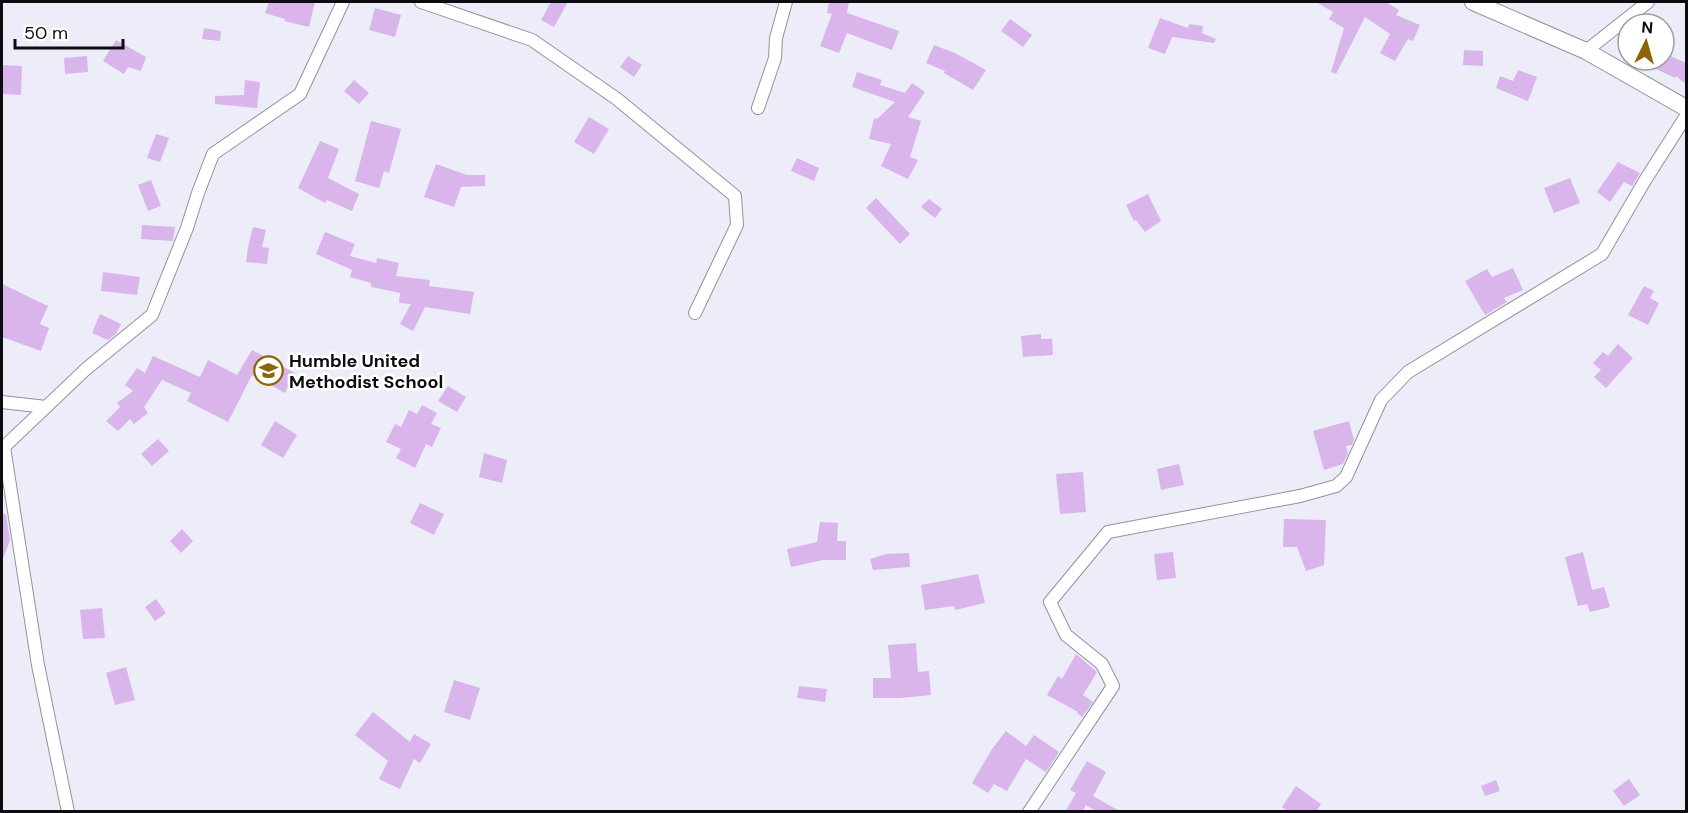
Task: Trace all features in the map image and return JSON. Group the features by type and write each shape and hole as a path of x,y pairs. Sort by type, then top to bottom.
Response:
{"street":[{"path":"68,812 38,665 4,447 86,369 152,315 188,228 213,154 300,94 343,2"},
{"path":"422,2 532,40 617,99 735,196 737,225 695,313"},
{"path":"758,108 775,58 776,38 786,2"},
{"path":"1473,2 1586,51 1686,108"},
{"path":"1586,51 1648,2"},
{"path":"1029,812 1113,686 1102,664 1066,635 1050,602 1108,531 1300,496 1336,486 1346,477 1382,400 1408,372 1602,254 1686,116"},
{"path":"2,402 46,407"}],"building":[{"path":"269,2 315,2 309,27 284,21 285,19 265,13"},
{"path":"551,2 568,2 554,27 541,20"},
{"path":"829,2 849,2 847,13 899,31 892,50 847,33 839,53 820,46 832,14 827,13"},
{"path":"1316,2 1386,2 1399,10 1396,15 1420,25 1413,41 1408,39 1395,61 1380,53 1390,34 1365,17 1336,74 1331,72 1344,28 1329,19 1333,12"},
{"path":"375,8 401,15 395,37 369,30"},
{"path":"1160,18 1188,28 1189,24 1203,26 1202,33 1216,39 1214,43 1172,37 1165,54 1148,48"},
{"path":"1010,19 1032,35 1023,47 1001,31"},
{"path":"204,28 221,31 220,41 202,39"},
{"path":"116,40 146,57 141,71 128,67 124,74 103,61"},
{"path":"934,45 955,53 986,70 973,90 944,73 945,71 926,63"},
{"path":"1464,50 1483,51 1483,66 1463,65"},
{"path":"87,56 88,72 65,74 64,58"},
{"path":"628,56 642,65 634,77 620,67"},
{"path":"1676,58 1686,63 1686,84 1676,76 1675,78 1662,72 1676,72"},
{"path":"2,65 22,66 21,95 2,94"},
{"path":"1518,70 1537,77 1528,101 1496,88 1500,76 1513,81"},
{"path":"857,72 882,80 880,85 905,93 912,83 925,92 908,117 921,121 910,157 918,160 908,179 881,166 891,144 869,139 874,118 877,119 895,102 852,87"},
{"path":"245,80 260,82 257,108 215,104 215,96 244,95"},
{"path":"354,80 369,93 359,104 344,91"},
{"path":"589,117 609,129 594,154 574,142"},
{"path":"371,121 401,129 389,173 384,171 379,188 355,181"},
{"path":"156,134 169,138 160,162 147,158"},
{"path":"320,141 339,149 328,178 359,194 352,211 327,200 325,203 298,188"},
{"path":"797,158 819,168 814,181 791,171"},
{"path":"1618,162 1640,173 1632,186 1624,182 1610,202 1597,192"},
{"path":"436,164 467,175 485,175 485,186 461,187 454,207 424,197"},
{"path":"1570,178 1580,203 1554,213 1544,188"},
{"path":"151,180 161,206 148,211 138,185"},
{"path":"1148,194 1161,221 1145,232 1136,220 1134,221 1126,205"},
{"path":"876,198 910,234 900,244 866,208"},
{"path":"929,199 942,209 935,218 921,207"},
{"path":"142,225 175,227 173,241 141,239"},
{"path":"253,227 266,230 262,247 269,248 267,264 246,262"},
{"path":"325,232 355,244 350,256 376,263 377,258 399,263 396,276 430,280 429,286 474,292 470,314 425,307 413,331 400,324 411,304 399,303 400,293 371,287 371,283 350,277 352,270 316,254"},
{"path":"1513,268 1523,290 1504,298 1507,302 1485,315 1465,281 1487,269 1492,277"},
{"path":"103,272 140,277 137,295 101,291"},
{"path":"2,284 48,306 40,324 49,328 41,351 2,337"},
{"path":"1644,286 1654,291 1650,298 1659,303 1648,325 1628,315"},
{"path":"100,314 121,324 116,334 108,340 92,333"},
{"path":"1041,334 1041,339 1052,339 1053,355 1023,357 1021,336"},
{"path":"1618,344 1633,358 1606,388 1594,377 1601,370 1593,363 1603,352 1608,356"},
{"path":"252,350 295,373 285,393 252,375 228,422 187,401 191,393 162,380 144,407 148,413 134,424 130,419 118,431 106,421 120,407 117,403 133,391 125,385 137,368 145,373 153,356 200,377 208,360 237,375"},
{"path":"448,386 466,397 457,412 438,401"},
{"path":"422,405 437,413 431,424 441,428 432,447 426,444 415,468 396,458 401,449 386,442 395,424 401,427 409,410 417,414"},
{"path":"275,421 297,435 283,458 261,445"},
{"path":"1349,421 1354,440 1352,445 1346,446 1348,453 1343,464 1324,470 1313,431"},
{"path":"158,439 169,451 152,466 141,454"},
{"path":"484,453 507,460 502,483 479,477"},
{"path":"1179,464 1184,485 1161,490 1157,469"},
{"path":"1083,472 1086,512 1060,514 1056,474"},
{"path":"420,503 444,514 434,535 410,523"},
{"path":"2,513 6,515 10,540 3,559 2,559"},
{"path":"1284,519 1326,520 1324,565 1306,571 1297,547 1283,547"},
{"path":"820,522 838,523 837,541 846,541 846,560 823,560 791,567 787,549 817,542"},
{"path":"182,529 193,541 181,553 170,541"},
{"path":"1173,552 1176,578 1157,580 1154,554"},
{"path":"1583,552 1592,590 1604,587 1610,607 1590,612 1587,604 1578,606 1565,557"},
{"path":"909,553 910,567 873,570 870,559 886,554"},
{"path":"978,574 985,603 955,610 954,606 925,610 921,585"},
{"path":"156,599 166,613 155,621 145,607"},
{"path":"102,608 105,638 83,639 80,610"},
{"path":"916,643 918,672 929,671 931,695 873,698 873,678 891,678 888,645"},
{"path":"1076,654 1097,672 1083,695 1093,702 1082,717 1078,712 1047,695 1058,676 1062,679"},
{"path":"126,667 135,700 115,705 106,673"},
{"path":"454,680 480,688 470,720 444,712"},
{"path":"799,686 827,689 825,702 797,698"},
{"path":"373,712 410,742 414,734 431,744 420,763 414,759 400,789 379,779 388,761 355,735"},
{"path":"1006,731 1026,746 1034,735 1059,752 1046,772 1026,759 1007,791 994,784 988,793 972,783 992,749"},
{"path":"1087,761 1106,772 1093,796 1121,812 1098,812 1086,805 1082,812 1065,812 1076,793 1070,790"},
{"path":"1629,779 1640,795 1624,806 1613,791"},
{"path":"1496,780 1500,791 1485,796 1481,786"},
{"path":"1296,786 1321,804 1316,812 1288,812 1282,807"}],"place":[{"name":"Humble United Methodist School","path":"268,371"}]}
